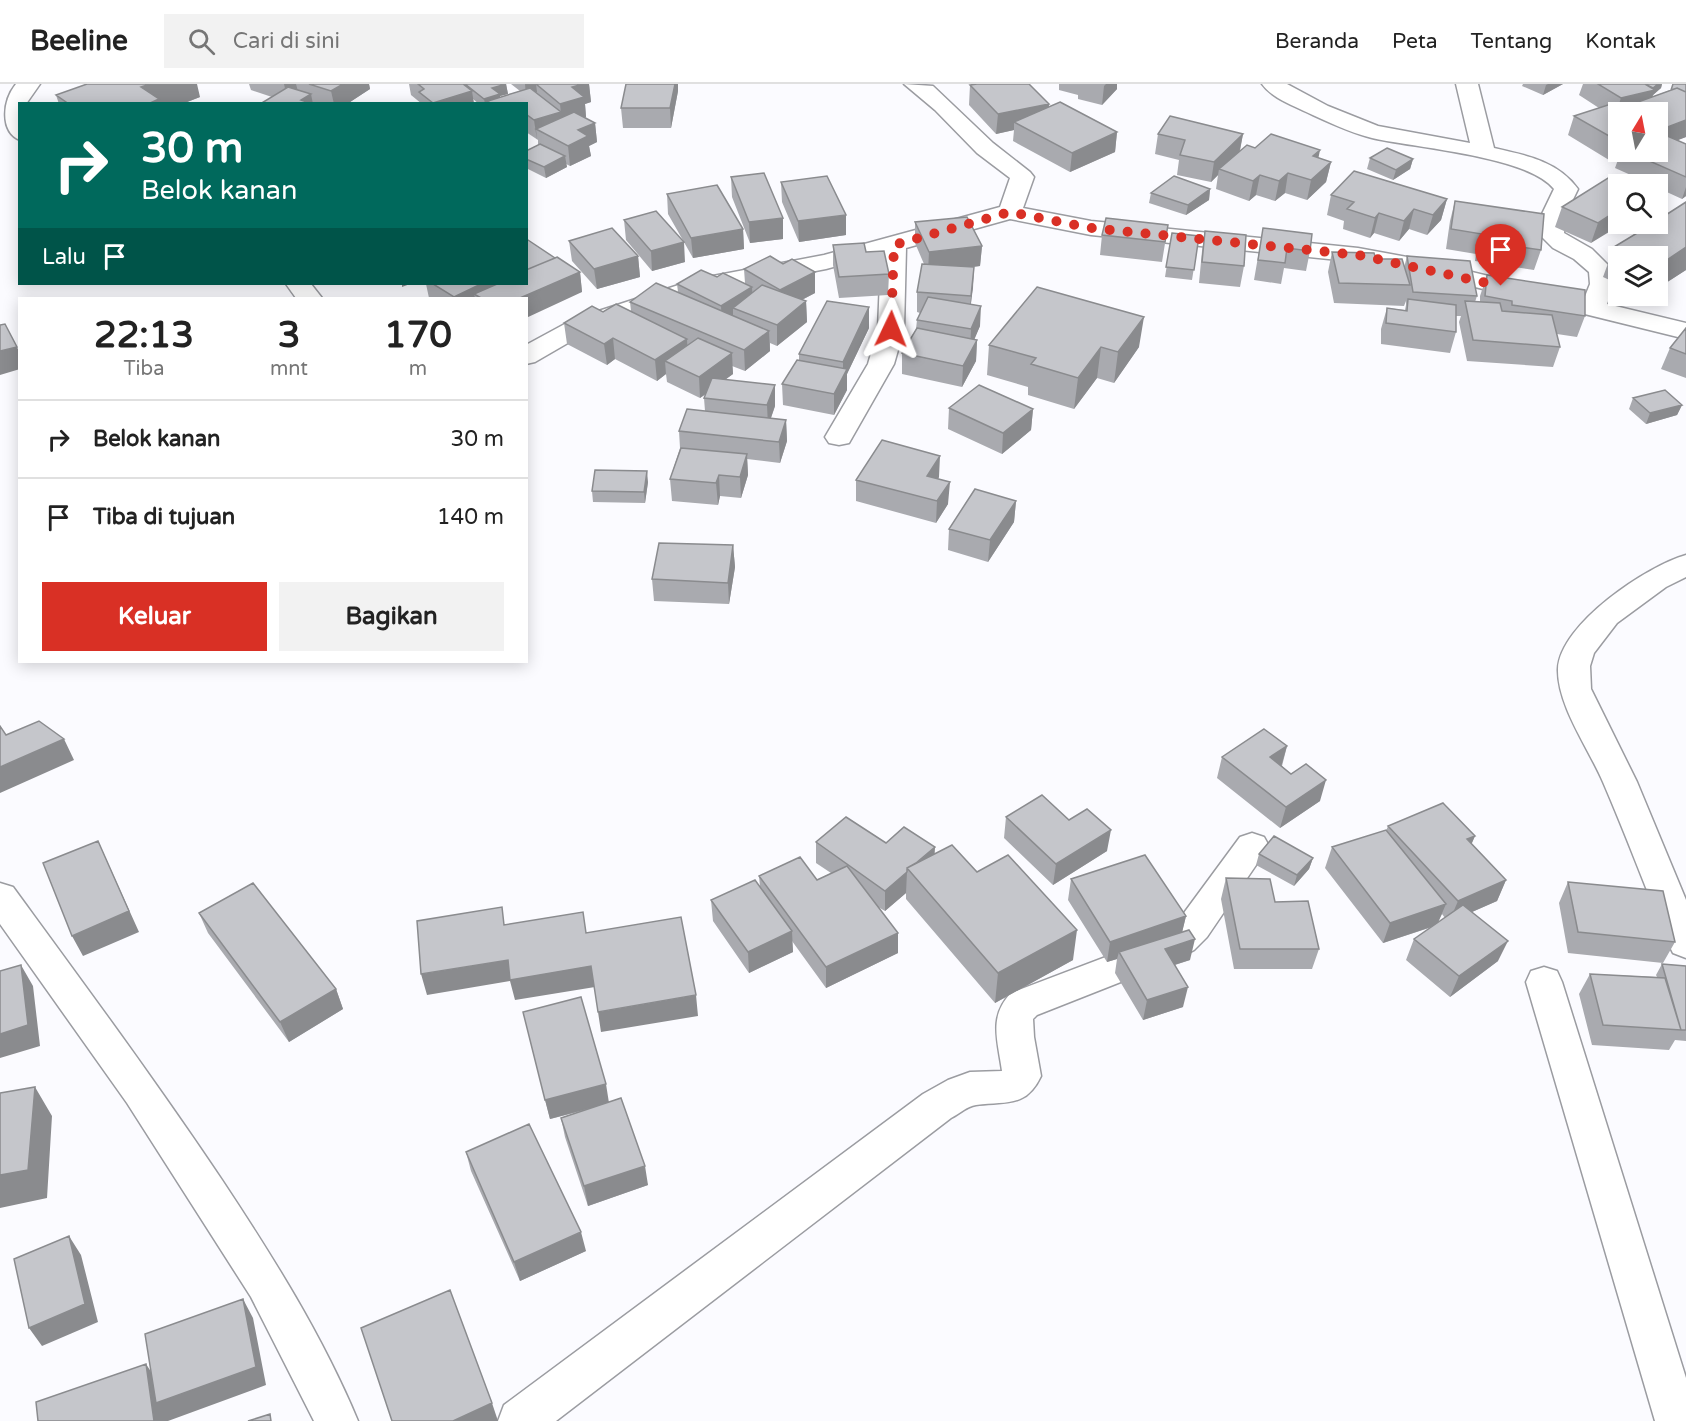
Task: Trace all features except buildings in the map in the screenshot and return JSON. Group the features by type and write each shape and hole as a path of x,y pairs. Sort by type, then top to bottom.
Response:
{"street":[{"path":"18,130 8,117 22,90 29,84"},
{"path":"915,84 928,91 990,152 1022,177 1010,212"},
{"path":"1273,84 1321,110 1371,131 1420,142 1483,150 1526,163 1562,181 1565,186 1554,214 1552,235 1555,239 1583,254 1601,270 1602,284 1593,309"},
{"path":"1467,84 1483,150"},
{"path":"528,355 583,324 706,284 826,262 1010,212 1091,228 1358,255 1418,266 1685,329"},
{"path":"839,437 881,364 891,329 894,245"},
{"path":"299,285 308,297"},
{"path":"1686,565 1655,580 1606,616 1580,650 1574,666 1575,689 1620,782 1686,943"},
{"path":"520,1421 936,1106 970,1089 1011,1086 1018,1082 1022,1076 1013,1018 1017,1010 1024,1004 1161,951 1181,940 1194,927 1252,846"},
{"path":"0,897 141,1091 267,1283 336,1421"},
{"path":"1544,982 1677,1421"}],"route":[{"path":"891,329 894,245 1010,212 1091,228 1358,255 1418,266 1501,286"}]}
